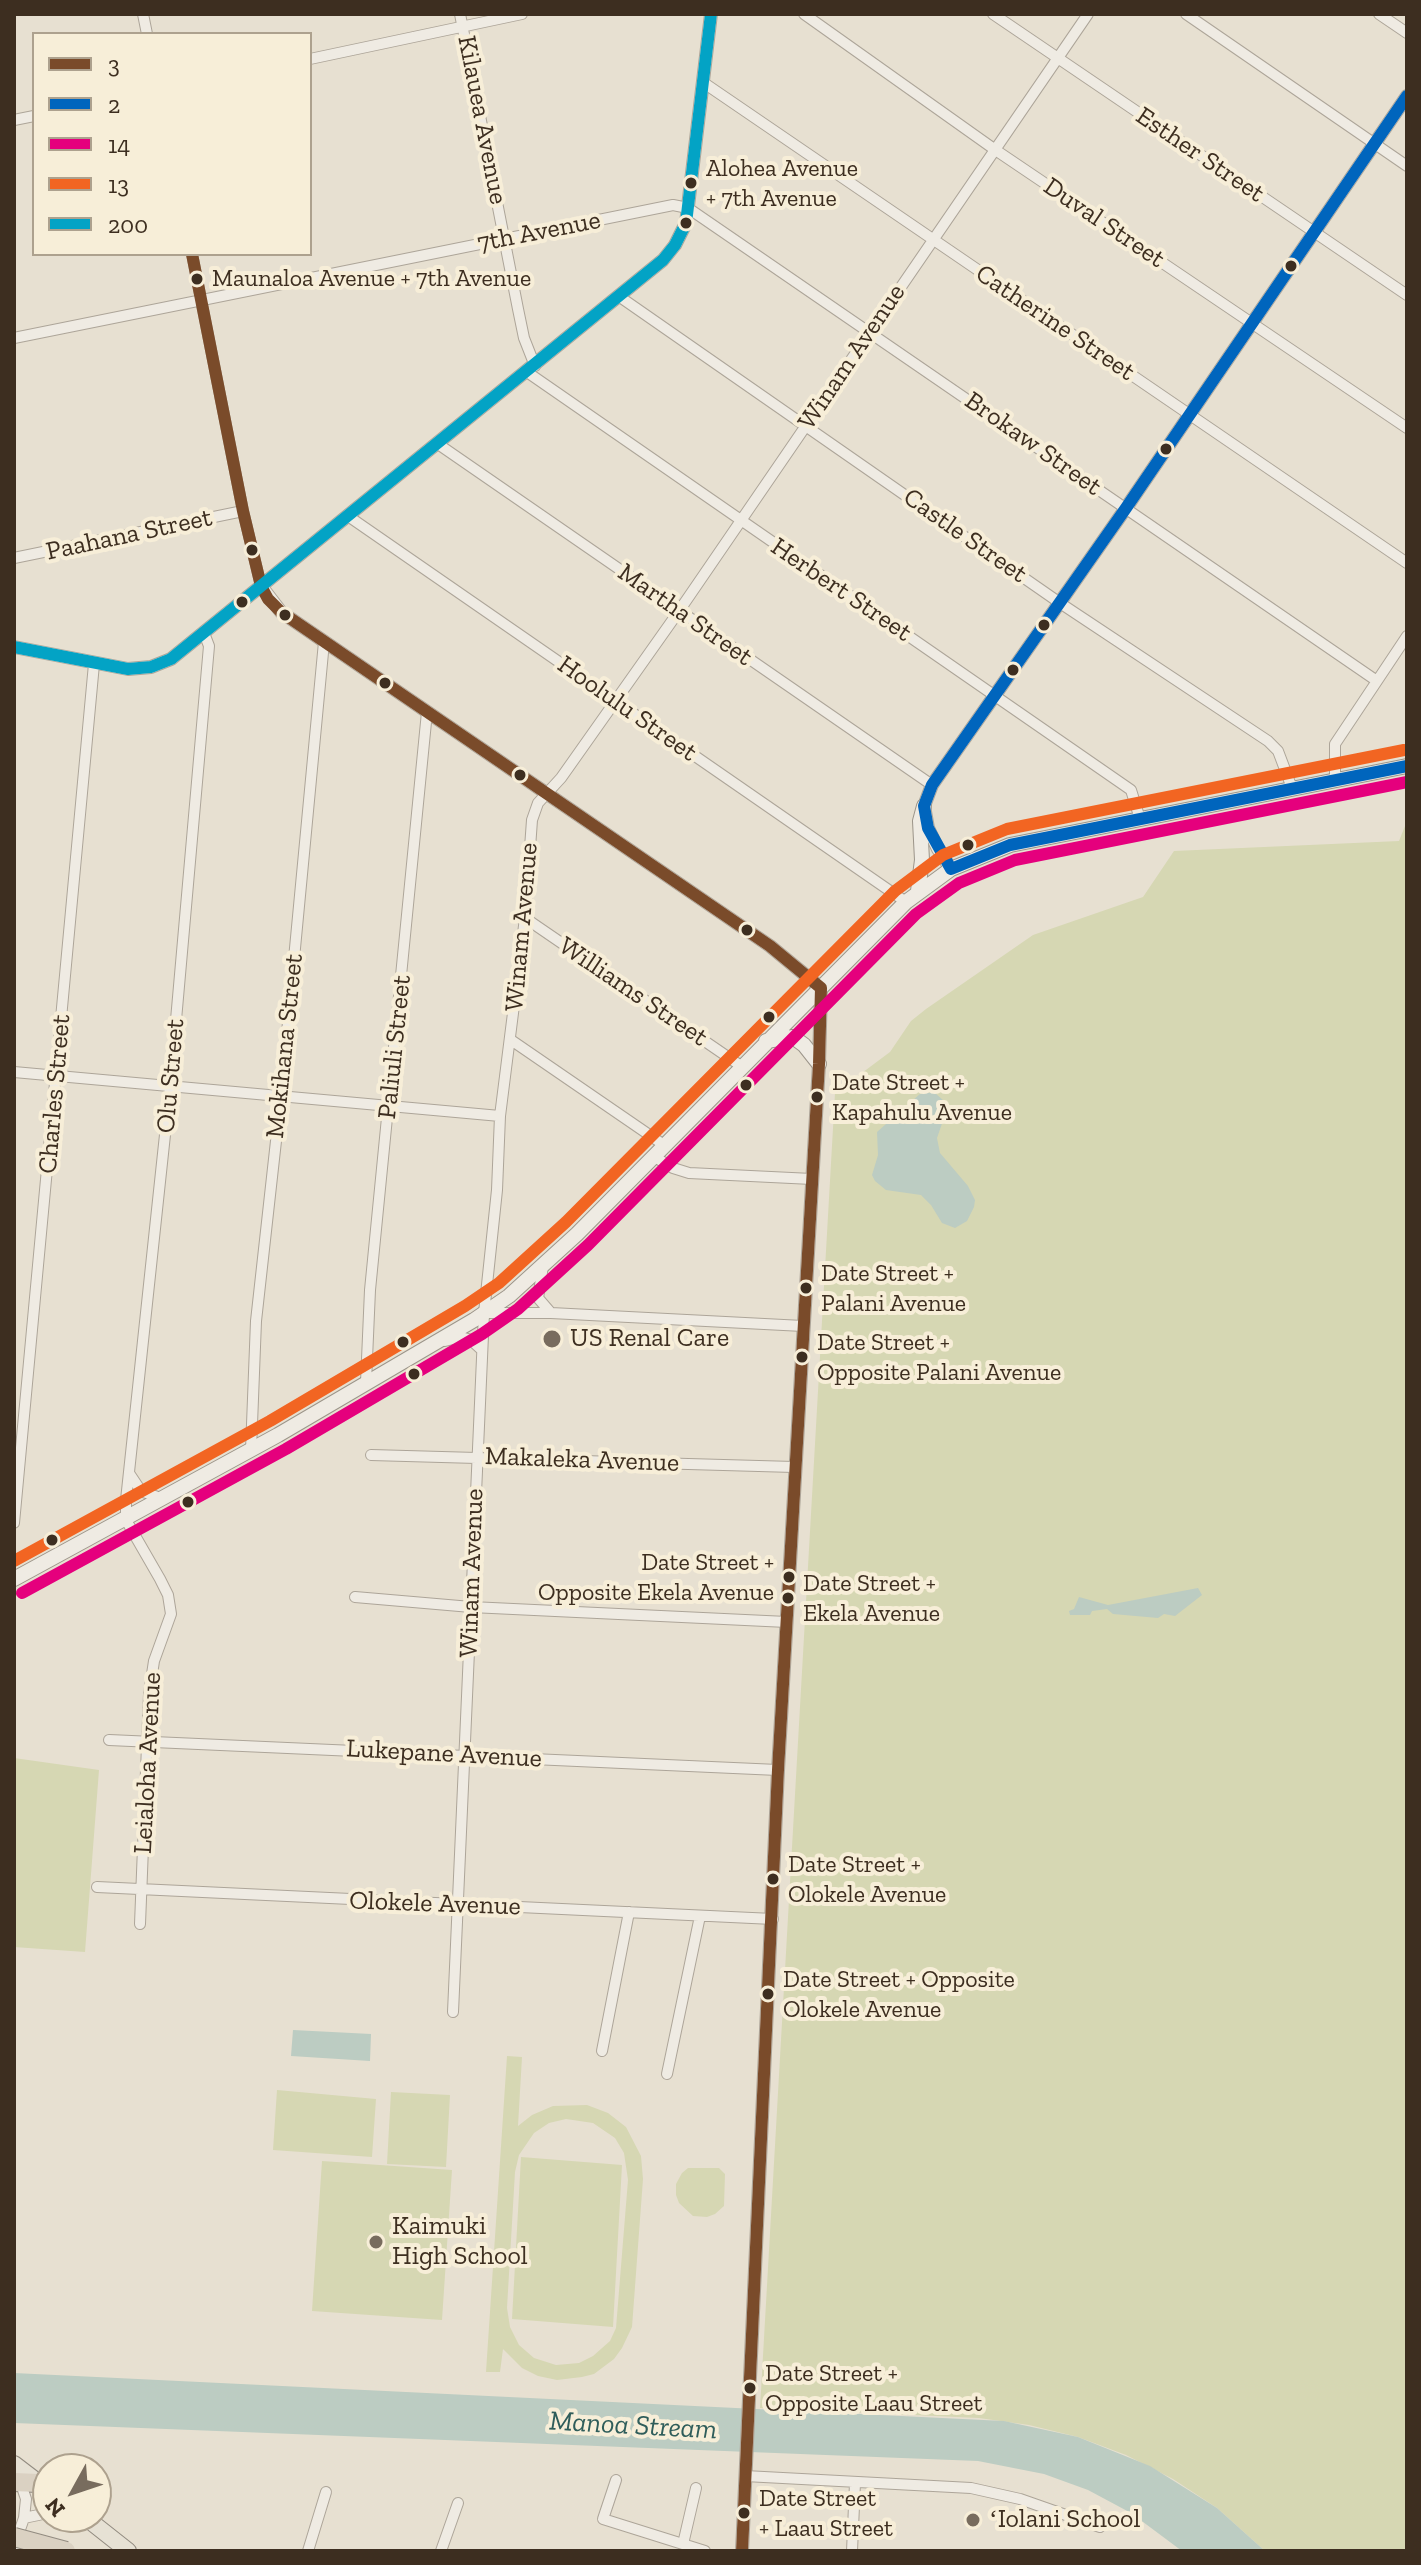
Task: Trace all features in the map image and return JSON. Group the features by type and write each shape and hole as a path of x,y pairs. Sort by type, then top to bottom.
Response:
{"highway":[{"path":"14,2537 66,2551"}],"main road":[{"path":"14,1579 251,1450 484,1313 543,1266 906,902 951,869 1010,845 1407,766"},
{"path":"918,891 922,860 920,821 924,806"},
{"path":"766,1041 793,1037 819,1064"},
{"path":"105,2533 128,2551"}],"street":[{"name":"Kilauea Avenue","path":"460,14 531,369"},
{"path":"312,59 522,14"},
{"path":"16,648 128,669 151,667 171,659 620,297 671,252 681,234 688,208 711,14"},
{"name":"Duval Street","path":"804,14 994,149 1407,428"},
{"name":"Esther Street","path":"993,14 1407,295"},
{"name":"Winam Avenue","path":"453,2012 484,1313 497,1190 500,1116 525,918 532,820 538,803 561,778 679,611 1088,14"},
{"path":"1186,14 1407,166"},
{"path":"1379,14 1407,33"},
{"name":"Catherine Street","path":"704,83 1407,563"},
{"path":"951,869 928,828 924,806 932,785 1126,508 1407,96"},
{"name":"7th Avenue","path":"14,338 673,205 688,208"},
{"name":"Brokaw Street","path":"688,208 870,330 1377,681"},
{"path":"192,256 261,586 281,612 770,946 821,988 778,1770 742,2551"},
{"name":"Castle Street","path":"620,297 1060,603 1268,741 1278,751 1292,788"},
{"name":"Herbert Street","path":"531,369 741,520 1131,790 1140,819"},
{"name":"Martha Street","path":"438,444 932,785"},
{"name":"Paahana Street","path":"14,558 243,511"},
{"name":"Hoolulu Street","path":"348,516 906,902"},
{"name":"Olu Street","path":"126,1520 170,1088 209,646 204,633"},
{"path":"1335,779 1335,744 1407,636"},
{"name":"Mokihana Street","path":"251,1450 256,1321 281,1096 324,642"},
{"name":"Charles Street","path":"14,1523 94,664"},
{"name":"Paliuli Street","path":"366,1382 370,1290 427,712"},
{"name":"Williams Street","path":"525,918 741,1066"},
{"path":"511,1040 659,1151 673,1168 689,1173 812,1179"},
{"path":"14,1072 500,1116"},
{"path":"543,1266 538,1298 551,1313"},
{"path":"484,1313 551,1313 803,1326"},
{"path":"428,1346 461,1337 471,1340 482,1350"},
{"name":"Makaleka Avenue","path":"371,1455 794,1467"},
{"path":"129,1473 141,1491 163,1499"},
{"name":"Leialoha Avenue","path":"126,1520 168,1595 171,1614 154,1661 149,1694 140,1924"},
{"path":"355,1597 471,1607 787,1622"},
{"name":"Lukepane Avenue","path":"109,1740 778,1770"},
{"name":"Olokele Avenue","path":"97,1887 773,1919"},
{"path":"602,2051 629,1912"},
{"path":"667,2074 700,1916"},
{"path":"745,2476 971,2488 1020,2499 1100,2527"},
{"path":"22,2551 17,2538 24,2518 25,2479"},
{"path":"616,2480 603,2519 705,2551"},
{"path":"852,2551 855,2483"},
{"path":"683,2544 696,2488"},
{"path":"308,2551 326,2492"},
{"path":"441,2551 458,2503"},
{"path":"24,2518 32,2516"}],"green space":[{"path":"1407,821 1407,2551 1265,2551 1217,2508 1173,2479 1126,2455 1078,2437 1029,2425 979,2418 760,2408 835,1093 890,1052 911,1021 926,1009 1033,935 1143,897 1174,851 1399,841"},
{"path":"14,1758 99,1770 85,1952 14,1947"},
{"path":"507,2056 522,2057 518,2126 532,2115 553,2106 587,2105 608,2113 626,2127 641,2156 643,2179 632,2327 614,2359 594,2374 557,2380 538,2376 522,2368 503,2349 500,2372 486,2372","holes":["566,2119 593,2123 615,2138 624,2153 628,2180 616,2328 610,2341 593,2356 579,2363 556,2365 534,2358 519,2345 510,2327 507,2308 515,2172 519,2155 534,2133 549,2123"]},
{"path":"277,2090 376,2099 372,2157 273,2150"},
{"path":"391,2092 450,2095 446,2167 387,2164"},
{"path":"521,2157 622,2165 613,2327 512,2319"},
{"path":"322,2161 452,2170 442,2320 312,2311"},
{"path":"688,2168 719,2168 725,2174 724,2206 715,2214 693,2216 679,2203 676,2184"}],"water":[{"path":"934,1092 945,1102 947,1109 937,1138 940,1153 968,1186 975,1200 967,1221 955,1228 942,1223 921,1195 886,1190 872,1175 878,1155 877,1132 920,1094"},
{"path":"1198,1588 1202,1595 1175,1616 1164,1614 1158,1618 1113,1614 1107,1609 1092,1611 1090,1615 1070,1615 1069,1611 1074,1609 1079,1597 1108,1605"},
{"path":"293,2030 371,2034 370,2061 291,2056"},
{"name":"Manoa Stream","path":"14,2373 1004,2421 1078,2437 1150,2466 1217,2508 1265,2551 1182,2551 1131,2513 1088,2490 1044,2474 978,2461 14,2423"}],"transit line":[{"name":"200","path":"14,647 128,669 151,667 171,659 663,260 686,223 711,14"},
{"name":"2","path":"951,869 928,828 924,806 932,785 1126,508 1407,96"},
{"name":"3","path":"192,256 243,511 261,586 268,599 281,612 770,946 821,988"},
{"name":"13","path":"14,1561 270,1421 499,1283 566,1222 895,891 943,855 1007,829 1404,750"},
{"name":"2","path":"951,869 1010,845 1407,766"},
{"name":"14","path":"22,1593 286,1449 482,1334 518,1309 588,1245 916,914 959,883 1015,860 1407,782"},
{"name":"3","path":"742,2551 778,1770 821,988"}],"place":[{"name":"Alohea Avenue + 7th Avenue","path":"691,183"},
{"name":"Maunaloa Avenue + 7th Avenue","path":"197,279"},
{"name":"Date Street + Kapahulu Avenue","path":"817,1097"},
{"name":"Date Street + Palani Avenue","path":"806,1288"},
{"name":"US Renal Care","path":"552,1339"},
{"name":"Date Street + Opposite Palani Avenue","path":"802,1357"},
{"name":"Date Street + Opposite Ekela Avenue","path":"789,1577"},
{"name":"Date Street + Ekela Avenue","path":"788,1598"},
{"name":"Date Street + Olokele Avenue","path":"773,1879"},
{"name":"Date Street + Opposite Olokele Avenue","path":"768,1994"},
{"name":"Kaimuki High School","path":"376,2242"},
{"name":"Date Street + Opposite Laau Street","path":"750,2388"},
{"name":"Date Street + Laau Street","path":"744,2513"},
{"name":"ʻIolani School","path":"973,2520"}]}
